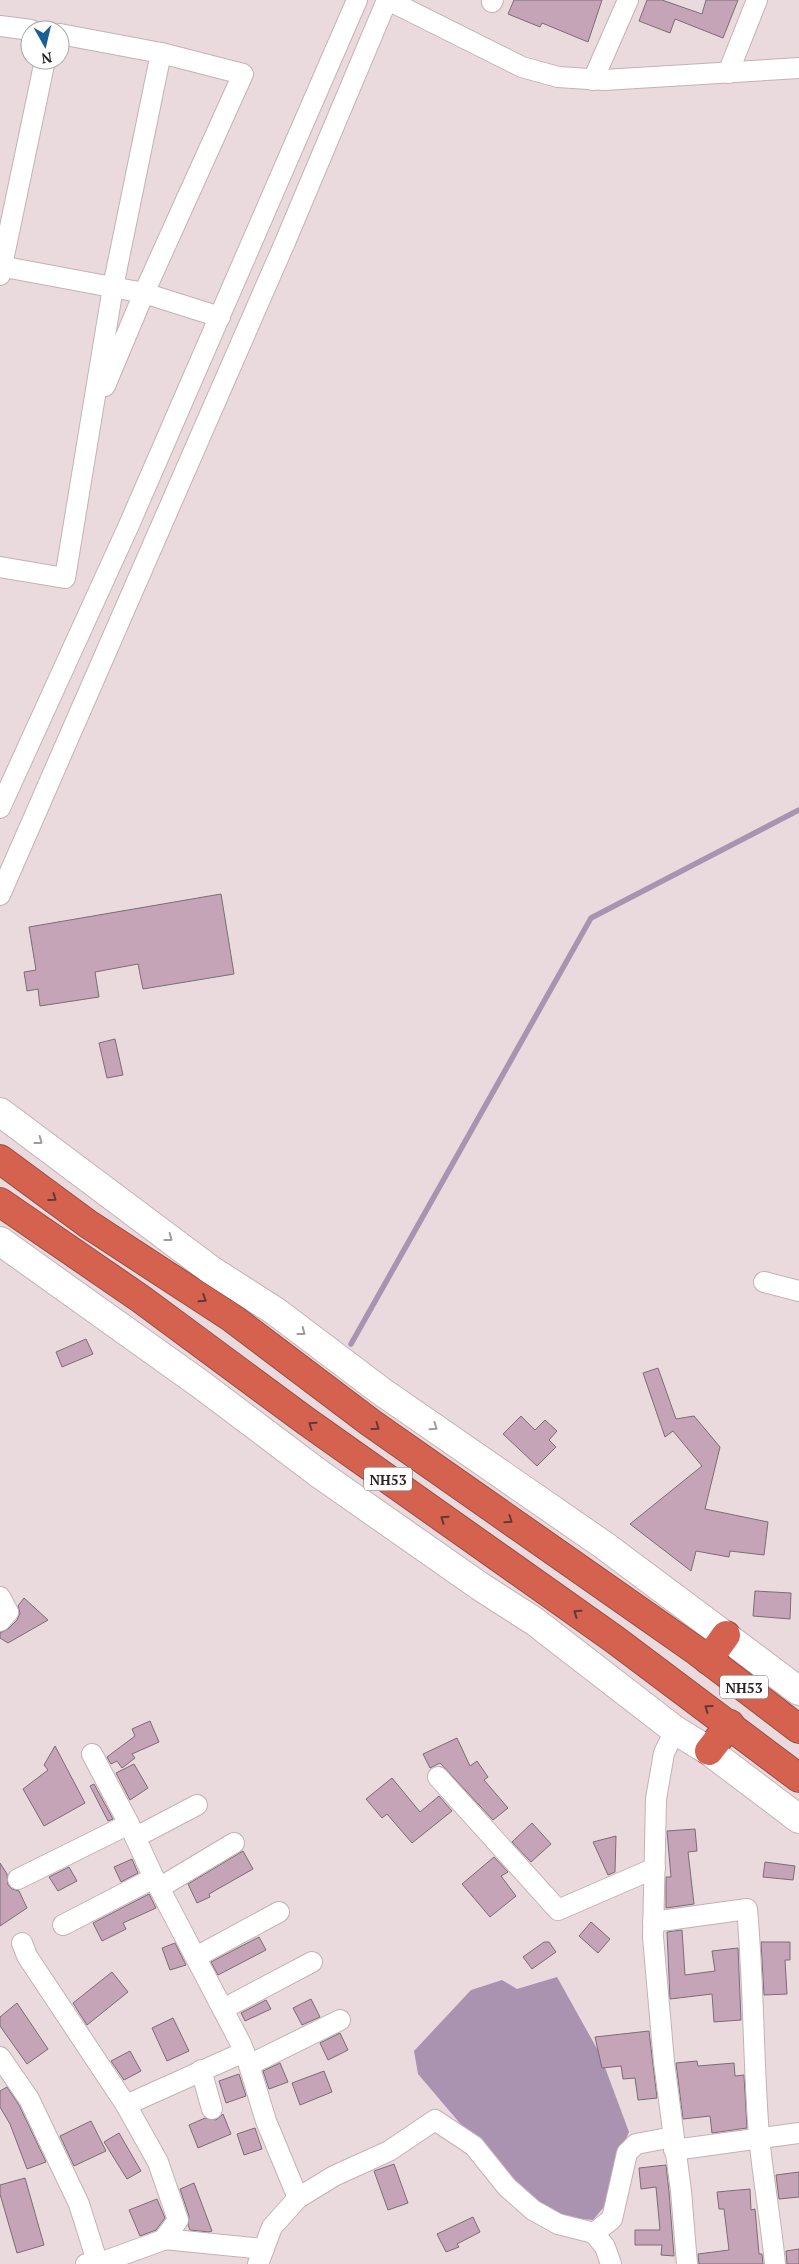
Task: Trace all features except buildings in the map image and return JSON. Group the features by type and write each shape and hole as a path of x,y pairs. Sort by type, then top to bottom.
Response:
{"highway":[{"name":"NH53","path":"0,1159 88,1224 232,1318 371,1423 708,1660 789,1721"},
{"name":"NH53","path":"0,1202 141,1299 306,1420 614,1639 730,1724 799,1778"},
{"path":"708,1660 726,1635"},
{"path":"709,1751 730,1724"}],"street":[{"path":"0,808 129,525 357,0"},
{"path":"0,895 282,249 388,0 522,67 558,77 593,80 799,68"},
{"path":"593,80 628,0"},
{"path":"728,73 757,0"},
{"path":"0,26 20,29"},
{"path":"70,36 162,53 243,74 144,293 91,419"},
{"path":"0,567 65,578 113,287 162,53"},
{"path":"43,70 0,269 144,293 220,317"},
{"path":"0,1112 211,1270 275,1311 381,1391 605,1546 799,1691"},
{"path":"0,1241 203,1386 321,1475 481,1587 534,1621 676,1730 709,1751 799,1819"},
{"path":"764,1282 799,1290"},
{"path":"0,1597 8,1612 0,1621"},
{"path":"676,1730 664,1753 656,1799 653,1922 664,2062 681,2192 687,2264"},
{"path":"92,1754 132,1830 156,1883 224,2009 247,2058 266,2121 298,2198"},
{"path":"438,1777 558,1910 655,1868"},
{"path":"18,1879 197,1804"},
{"path":"63,1925 156,1883 234,1843"},
{"path":"653,1922 747,1909 753,1975 753,2031 759,2138 775,2264"},
{"path":"196,1957 279,1912"},
{"path":"22,1943 27,1956 126,2105 158,2162 178,2220 164,2239 166,2239"},
{"path":"224,2009 312,1962"},
{"path":"126,2105 201,2070 247,2058 340,2020"},
{"path":"0,2057 29,2098 79,2204 91,2262 108,2260 166,2239 261,2256 272,2226 298,2198 334,2176 389,2151 435,2120 474,2146 507,2186 533,2210 558,2224 594,2233 605,2247 611,2264"},
{"path":"201,2070 212,2109"},
{"path":"594,2233 612,2219 627,2153 636,2144 674,2144 799,2133"}],"shaded area":[{"path":"557,1977 600,2054 629,2132 617,2159 609,2201 593,2220 554,2216 509,2181 418,2074 414,2051 471,1990 502,1980 517,1989"}],"waterway":[{"path":"351,1344 591,918 799,810"}]}
